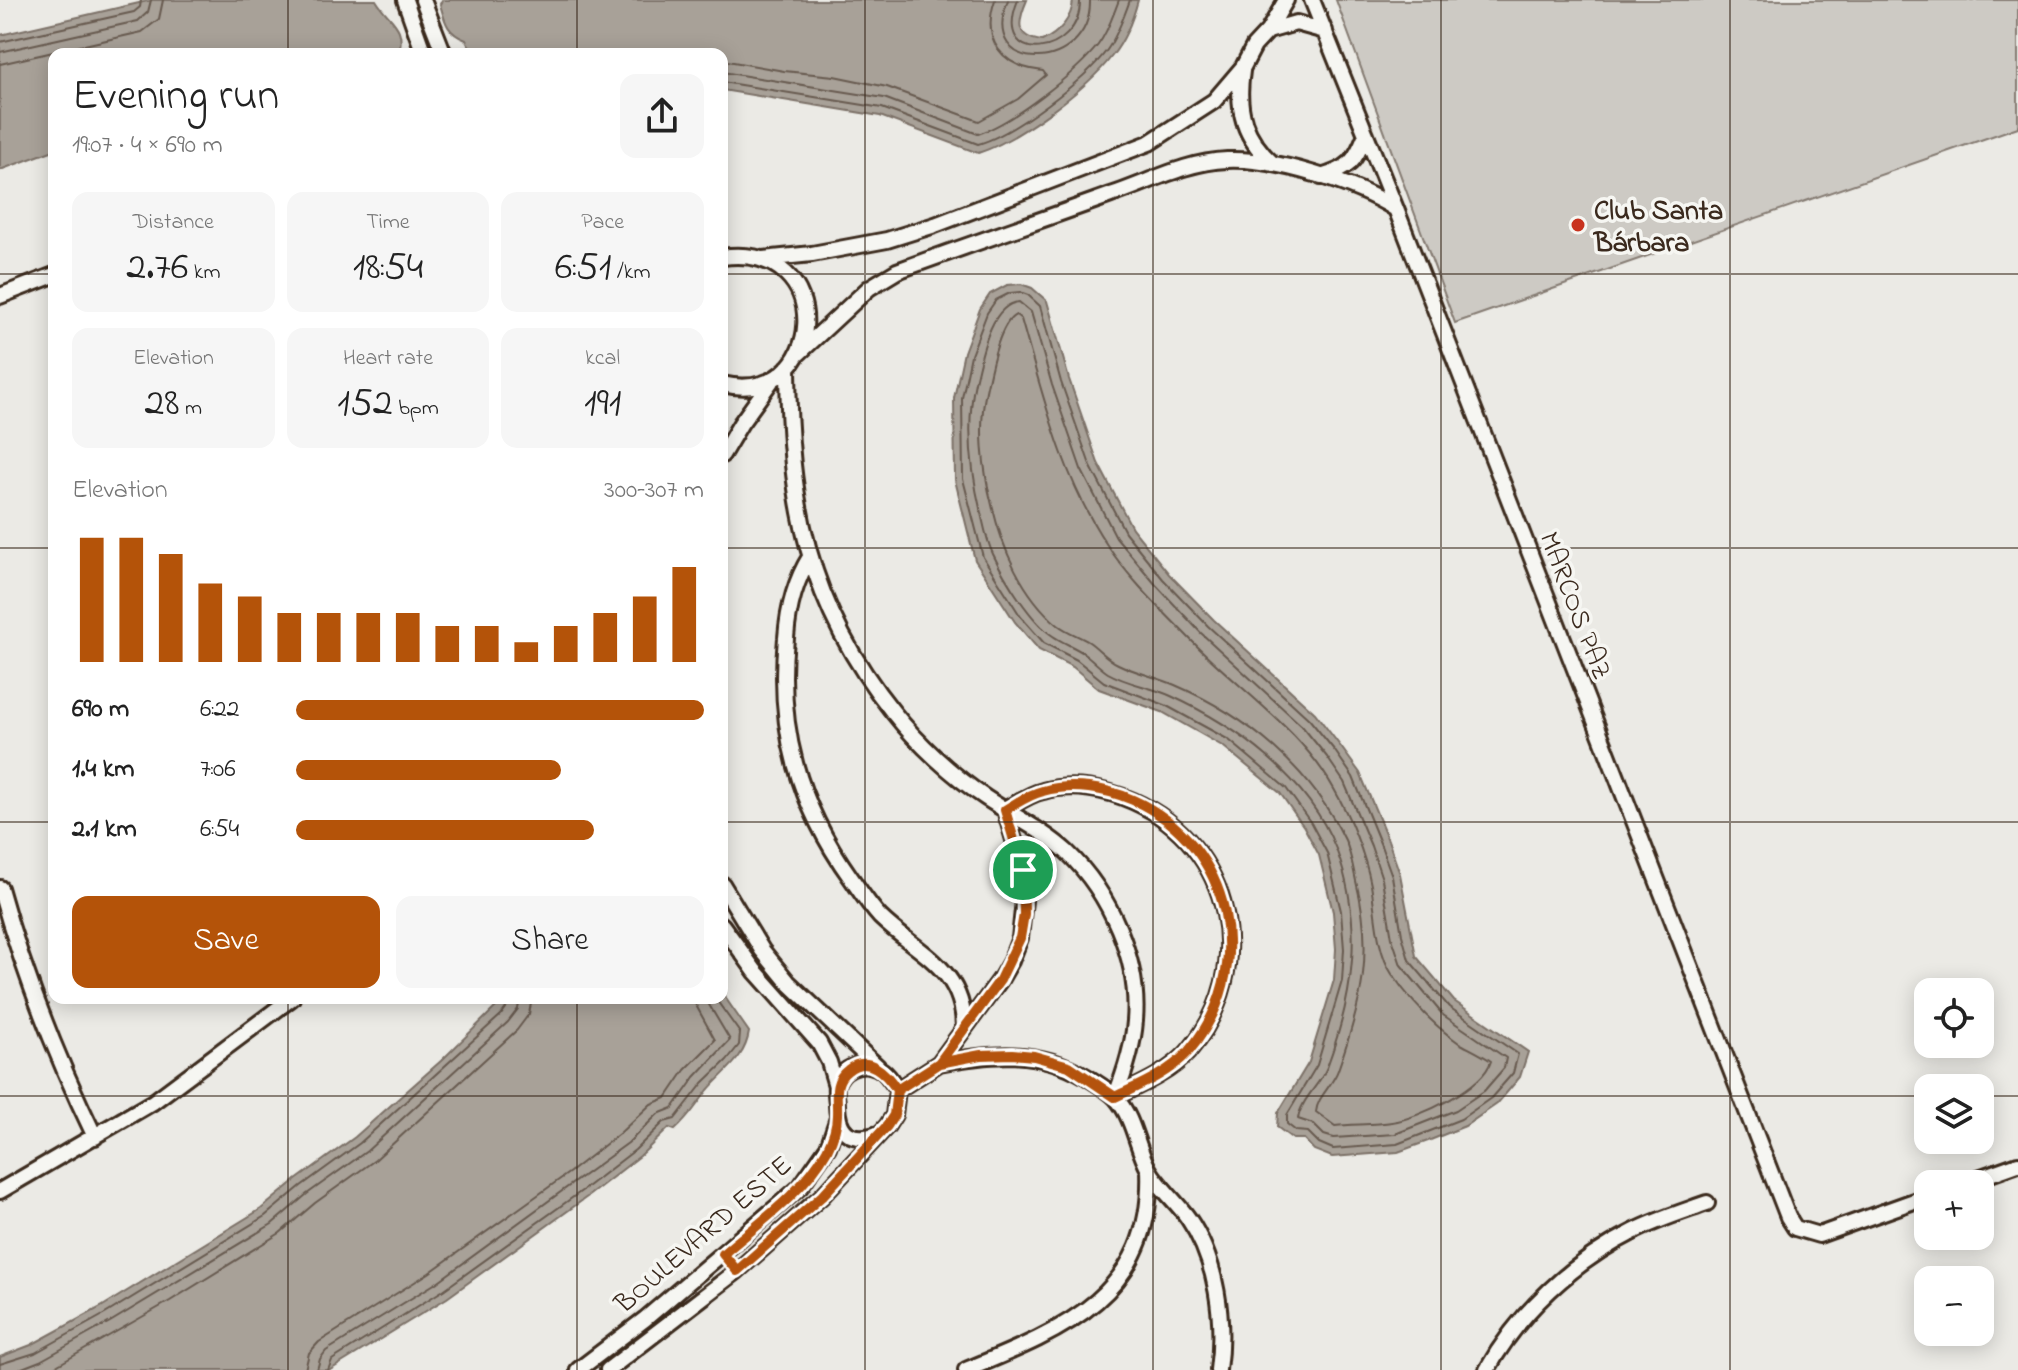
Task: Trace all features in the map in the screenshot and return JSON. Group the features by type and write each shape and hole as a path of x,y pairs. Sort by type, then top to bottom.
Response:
{"street":[{"path":"405,0 422,48"},
{"path":"423,0 442,48"},
{"path":"728,256 763,259 812,254 887,240 935,225 1149,143 1214,101 1243,67 1286,0"},
{"name":"MARCOS PAZ","path":"1312,0 1788,1217 1795,1228 1819,1235 1914,1201"},
{"path":"1268,31 1296,23 1325,31"},
{"path":"1243,67 1240,86 1242,115 1256,148 1275,165"},
{"path":"1321,177 1342,171 1353,163 1366,134"},
{"path":"728,445 772,380 869,288 897,271 1162,174 1228,160 1275,165 1356,187 1396,209"},
{"path":"763,259 787,275 803,298 807,317 805,336 798,354"},
{"path":"0,296 48,277"},
{"path":"788,367 792,473 810,557 828,608 845,642 895,715 983,796 1066,851 1094,884 1116,924 1130,971 1135,1019 1128,1062 1115,1097"},
{"path":"728,385 754,386 772,380"},
{"path":"810,557 794,594 783,660 783,700 789,747 800,783 818,826 865,898 879,916 945,970 963,1007 964,1028"},
{"path":"1005,810 1033,794 1047,790 1094,789 1122,795 1151,809 1173,825 1207,865 1218,887 1228,930 1228,955 1221,995 1214,1012 1186,1054 1148,1081 1115,1097"},
{"path":"897,1090 939,1063 1000,980 1020,938 1024,914 1023,870 1005,810"},
{"path":"0,888 40,1015 59,1063 95,1137"},
{"path":"728,894 762,950 788,982 897,1090 894,1115 878,1134 864,1138 844,1132 838,1118 836,1086 819,1043 755,971 728,933"},
{"path":"0,1191 153,1102 284,1004"},
{"path":"939,1063 981,1055 1034,1056 1069,1066 1115,1097 1134,1130 1149,1170 1150,1197 1146,1223 1128,1266 1111,1289 1089,1309 1068,1321 966,1370"},
{"path":"836,1086 842,1075 853,1067 861,1064 878,1068"},
{"name":"BOULEVARD ESTE","path":"581,1369 800,1187 828,1147 838,1118"},
{"name":"BOULEVARD ESTE","path":"608,1370 737,1271 822,1196 878,1134"},
{"path":"1994,1173 2018,1164"},
{"path":"1149,1170 1190,1220 1213,1276 1221,1329 1218,1370"},
{"path":"1487,1370 1528,1313 1573,1271 1631,1233 1707,1203"},
{"path":"723,1254 737,1271"}],"shaded area":[{"name":"Club Santa Bárbara","path":"1336,0 2018,0 2018,127 1455,323"}],"water":[{"path":"152,0 376,0 395,24 401,44 400,48 48,48 48,152 0,170 0,35"},
{"path":"442,0 1027,0 1021,27 1027,36 1042,41 1064,25 1073,0 1138,0 1120,44 1101,69 1031,126 978,153 880,116 728,91 728,48 471,48 466,40 448,26 440,4"},
{"path":"1021,284 1032,288 1047,301 1069,379 1098,463 1132,528 1169,574 1315,713 1341,747 1360,773 1388,840 1400,874 1416,956 1454,1001 1528,1052 1520,1077 1497,1104 1465,1126 1398,1152 1332,1157 1314,1150 1304,1139 1293,1139 1277,1127 1278,1113 1309,1062 1334,980 1336,949 1333,912 1319,855 1280,793 1224,747 1162,712 1099,689 1073,667 1039,650 1015,622 975,560 955,480 954,398 964,352 980,309 990,294 1007,285"},
{"path":"728,1002 749,1032 739,1057 675,1130 669,1128 640,1156 587,1197 447,1298 330,1370 0,1370 0,1357 31,1345 101,1307 261,1209 355,1137 442,1060 499,1004"}],"place":[{"name":"Club Santa Bárbara","path":"1578,225"}],"route":[{"path":"1023,870 1005,810 1033,794 1066,788 1094,789 1122,795 1151,809 1173,825 1207,865 1218,887 1228,930 1228,955 1221,995 1206,1026 1186,1054 1148,1081 1115,1097 1069,1066 1034,1056 981,1055 939,1063 897,1090 894,1115 887,1126 822,1196 737,1271 723,1254 800,1187 828,1147 838,1118 836,1086 842,1075 861,1064 878,1068 889,1077 897,1090 939,1063 1000,980 1020,938 1024,914 1023,870"}]}
